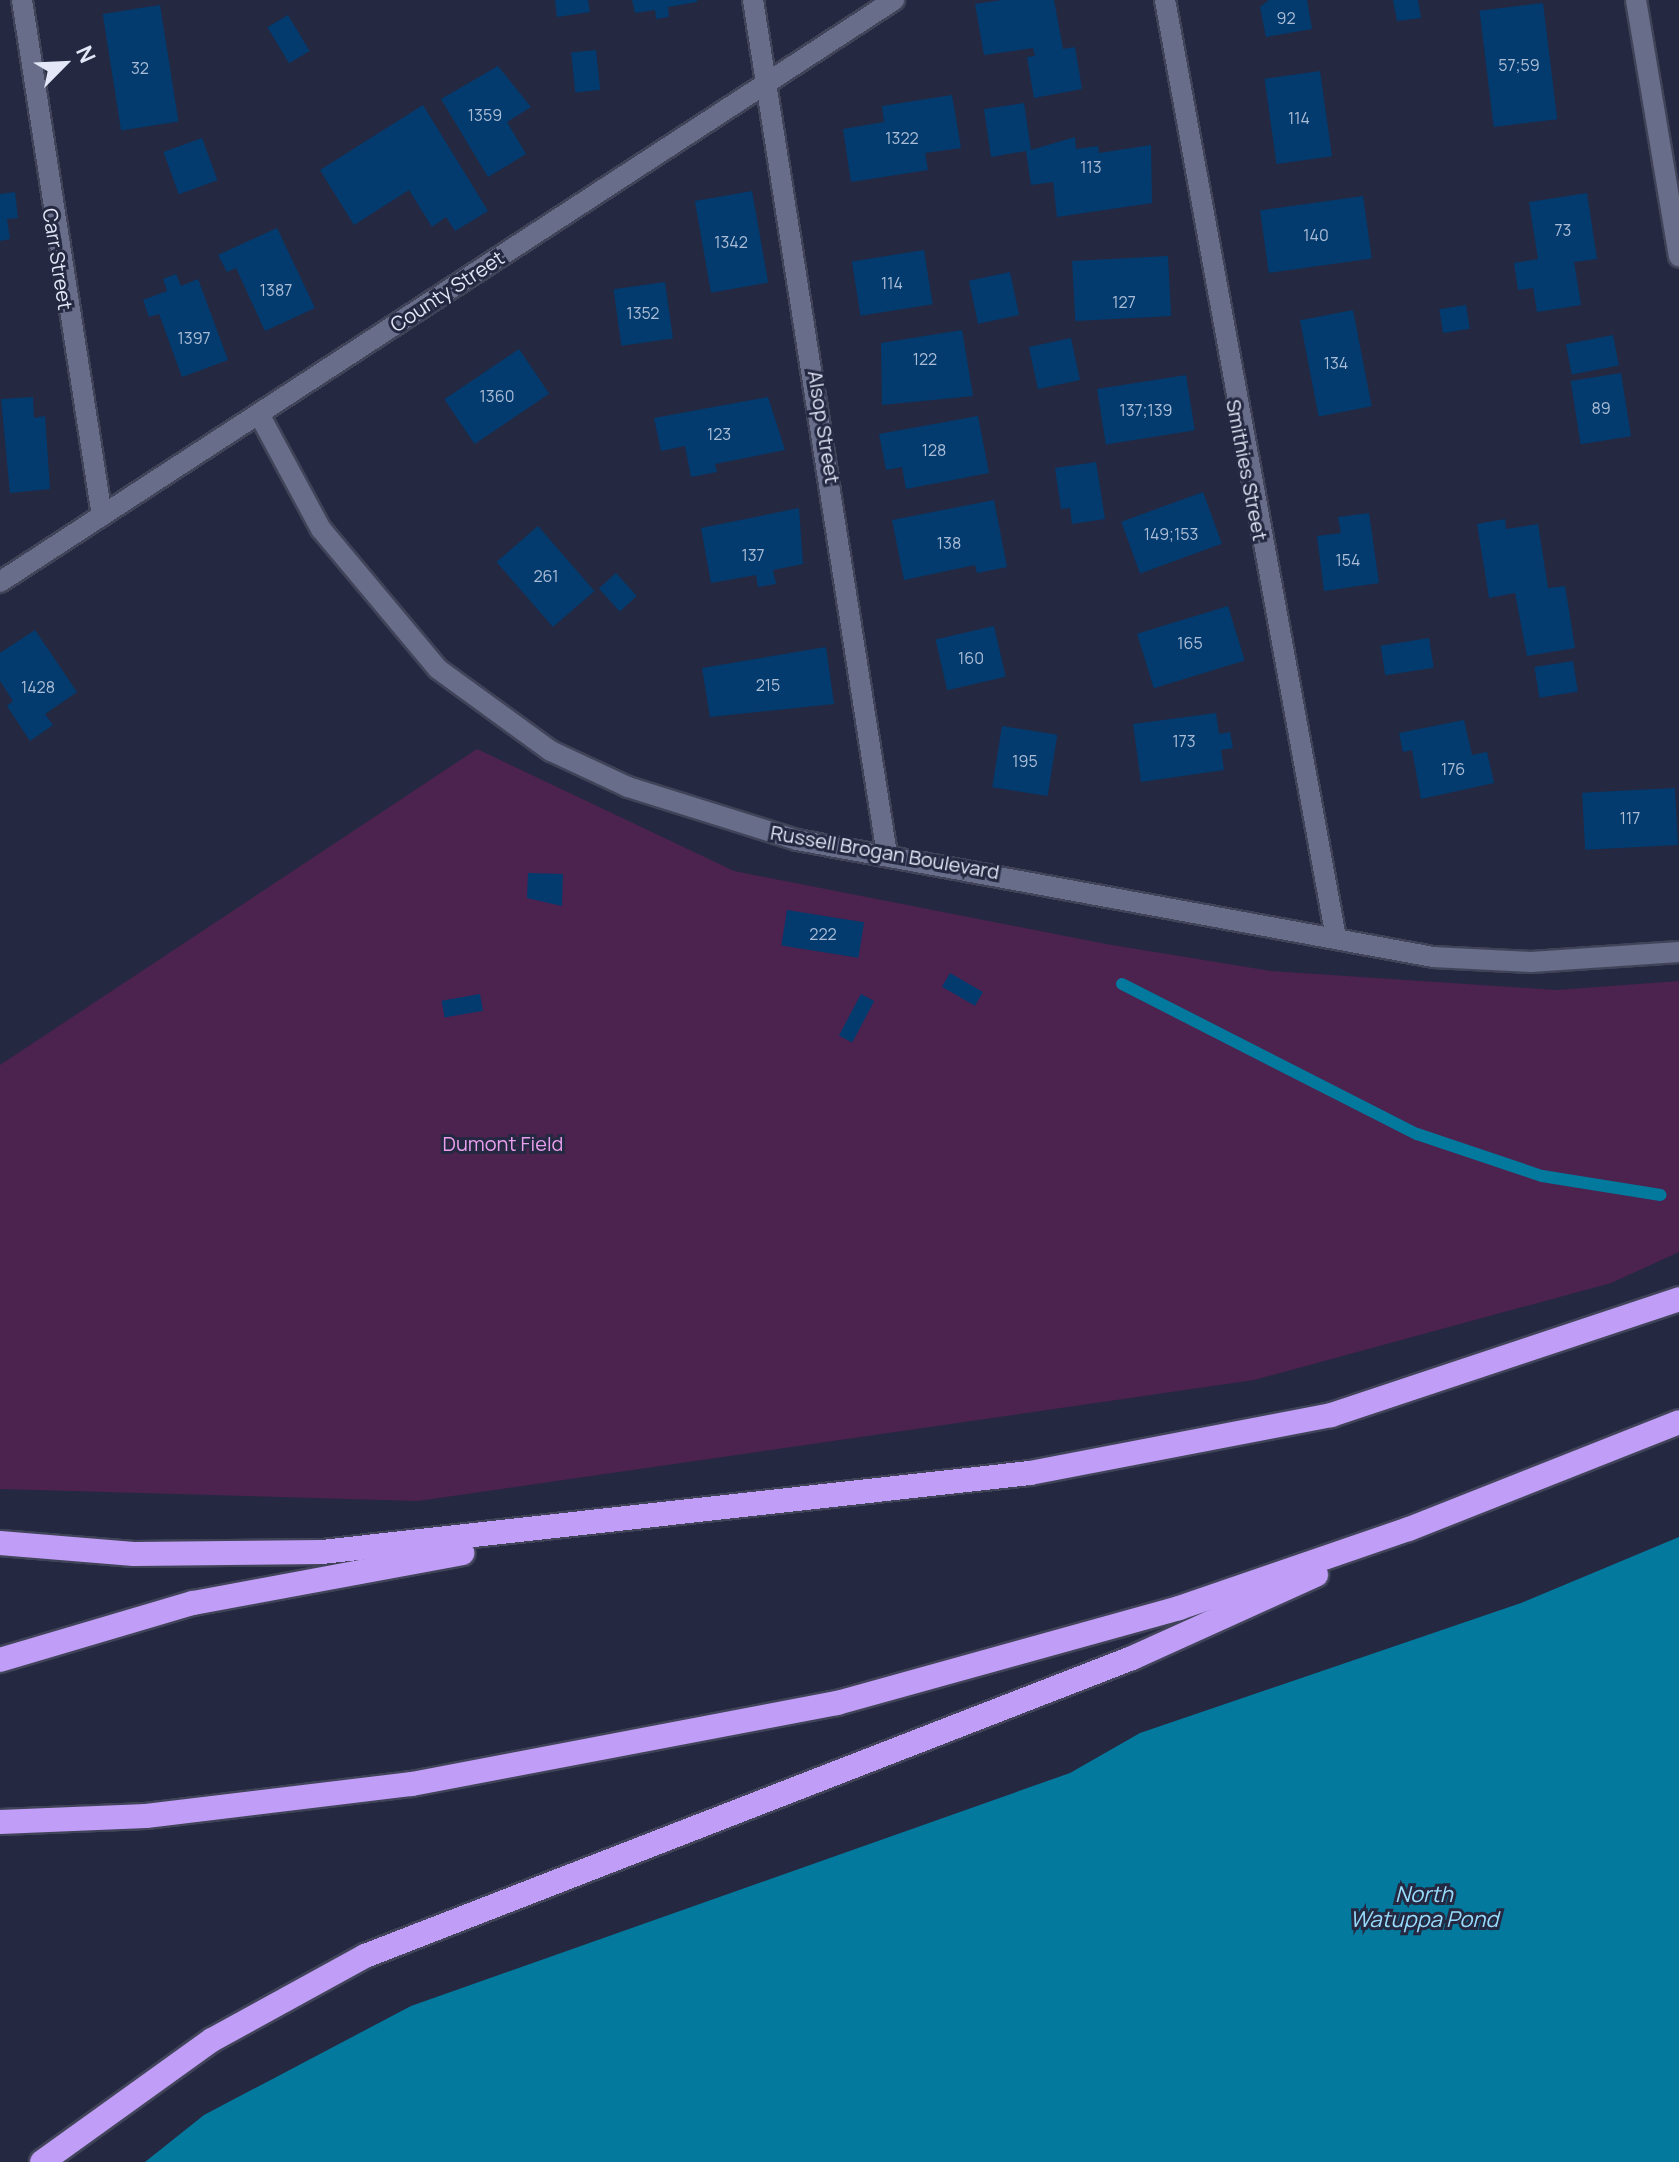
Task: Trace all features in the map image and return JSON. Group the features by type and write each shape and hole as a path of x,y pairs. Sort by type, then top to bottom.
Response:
{"highway":[{"path":"0,1543 134,1554 308,1552 673,1516 1030,1473 1259,1433 1407,1395 1679,1299"},
{"path":"0,1822 322,1797 727,1728 1112,1629 1409,1529 1679,1422"},
{"path":"0,1660 193,1603 673,1516"},
{"path":"42,2162 212,2040 365,1956 1144,1653 1409,1529"}],"street":[{"name":"Carr Street","path":"22,0 102,516"},
{"name":"Alsop Street","path":"753,0 887,855"},
{"name":"County Street","path":"0,582 894,0"},
{"name":"Smithies Street","path":"1165,0 1336,938"},
{"path":"1636,0 1679,256"},
{"name":"Russell Brogan Boulevard","path":"259,414 321,529 360,583 474,701 551,751 628,787 797,840 1482,963 1679,952"}],"green space":[{"name":"Dumont Field","path":"477,749 734,871 1106,944 1271,971 1556,990 1679,981 1679,1252 1611,1283 1254,1380 418,1501 0,1489 0,1065"}],"water":[{"name":"North Watuppa Pond","path":"1679,1537 1679,2162 145,2162 204,2115 411,2006 1070,1773 1140,1733 1521,1603"}],"building":[{"path":"555,0 588,0 590,12 557,17"},
{"path":"632,0 697,2 668,7 669,17 656,19 655,10 635,13"},
{"path":"1002,0 1054,0 1063,49 1075,47 1082,89 1034,98 1027,57 1035,56 1033,48 984,55 975,4"},
{"path":"1269,0 1307,0 1312,29 1266,37 1260,7"},
{"path":"1393,0 1418,0 1421,18 1397,21"},
{"path":"1543,3 1557,119 1494,127 1479,11"},
{"path":"160,5 178,122 121,131 103,14"},
{"path":"288,15 310,51 289,63 267,27"},
{"path":"596,50 600,90 575,92 571,53"},
{"path":"498,66 531,107 507,122 526,154 488,177 441,99"},
{"path":"1320,71 1332,156 1277,164 1265,79"},
{"path":"952,95 961,148 925,153 928,170 851,182 843,129 884,122 882,106"},
{"path":"1024,103 1031,150 1075,137 1076,149 1098,146 1099,153 1151,145 1152,203 1057,217 1053,182 1031,185 1026,151 991,157 984,109"},
{"path":"423,105 488,211 455,231 446,217 432,227 409,190 354,225 320,170"},
{"path":"202,138 217,180 179,194 163,152"},
{"path":"752,191 768,283 711,293 695,201"},
{"path":"15,192 18,218 7,219 10,239 0,241 0,194"},
{"path":"1587,193 1597,259 1574,262 1581,305 1537,312 1533,288 1518,290 1514,263 1538,259 1529,202"},
{"path":"1363,196 1372,258 1269,273 1260,210"},
{"path":"277,228 315,308 265,331 236,268 227,272 218,255"},
{"path":"924,250 933,304 861,316 852,261"},
{"path":"1168,256 1171,316 1075,321 1072,261"},
{"path":"1010,272 1019,315 978,324 969,281"},
{"path":"176,274 181,286 198,279 228,360 182,377 159,314 149,317 143,300 167,291 163,279"},
{"path":"665,282 673,338 621,346 614,289"},
{"path":"1466,305 1470,329 1443,333 1439,309"},
{"path":"1353,310 1372,406 1319,417 1300,320"},
{"path":"962,330 973,396 882,405 881,343"},
{"path":"1613,335 1619,365 1572,375 1566,344"},
{"path":"1071,338 1080,380 1038,389 1029,347"},
{"path":"519,349 549,394 475,444 444,399"},
{"path":"1621,373 1631,436 1581,444 1571,381"},
{"path":"1186,375 1195,430 1106,444 1097,389"},
{"path":"33,397 34,418 45,416 50,489 10,493 1,399"},
{"path":"768,397 785,450 715,464 717,472 691,477 685,446 661,451 654,418"},
{"path":"978,416 989,473 906,489 902,467 886,470 879,434"},
{"path":"1096,462 1105,519 1072,524 1070,508 1061,509 1055,468"},
{"path":"1203,492 1222,544 1140,573 1121,522"},
{"path":"994,500 1007,567 977,573 975,565 904,580 892,520"},
{"path":"799,508 803,564 773,570 776,584 758,587 756,575 711,583 701,528"},
{"path":"1369,513 1379,583 1324,591 1317,536 1341,533 1338,517"},
{"path":"1505,519 1506,529 1538,524 1548,588 1565,586 1575,648 1527,656 1515,593 1489,598 1477,524"},
{"path":"538,526 594,591 553,627 496,562"},
{"path":"616,573 637,596 620,611 599,588"},
{"path":"1228,606 1245,661 1154,688 1137,634"},
{"path":"994,626 1006,677 947,690 936,639"},
{"path":"35,630 77,692 45,714 53,725 30,741 7,706 13,701 0,681 0,653"},
{"path":"1429,638 1434,668 1385,675 1381,646"},
{"path":"826,647 834,704 710,717 702,668"},
{"path":"1573,661 1578,692 1539,698 1534,667"},
{"path":"1216,713 1219,734 1230,732 1233,748 1221,750 1224,770 1141,782 1133,724"},
{"path":"1464,720 1472,755 1487,752 1494,783 1421,799 1412,750 1403,752 1399,733"},
{"path":"1002,726 1057,735 1048,796 992,787"},
{"path":"1675,788 1678,845 1585,850 1582,793"},
{"path":"528,873 563,874 562,906 527,898"},
{"path":"787,910 864,922 858,958 781,946"},
{"path":"950,973 983,992 975,1006 942,987"},
{"path":"480,994 483,1011 445,1018 442,1001"},
{"path":"861,994 874,1001 852,1043 839,1035"}],"waterway":[{"path":"1122,984 1417,1134 1542,1176 1660,1195"}]}
